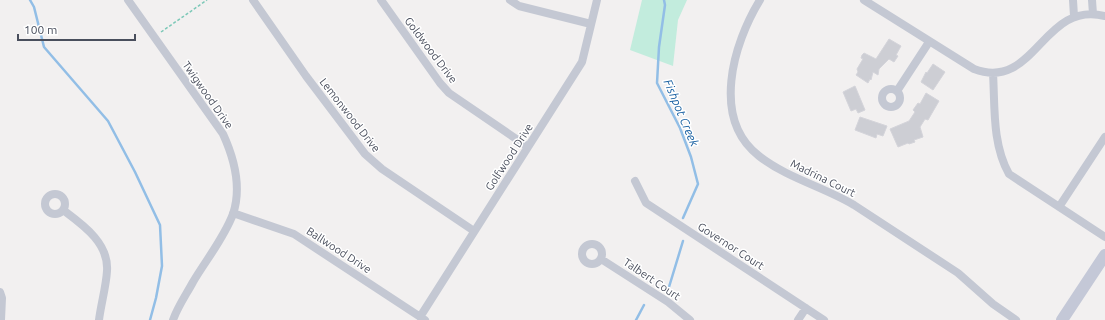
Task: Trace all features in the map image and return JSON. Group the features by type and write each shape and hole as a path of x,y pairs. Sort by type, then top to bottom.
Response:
{"street":[{"name":"Twigwood Drive","path":"128,0 223,134 229,148 235,171 236,188 233,213 224,232 181,302 173,320"},
{"name":"Lemonwood Drive","path":"254,0 306,76 365,154 382,169 474,231"},
{"name":"Goldwood Drive","path":"381,0 440,83 449,93 528,147"},
{"path":"510,0 519,6 591,24"},
{"name":"Golfwood Drive","path":"422,319 474,231 582,62 597,0"},
{"name":"Madrina Court","path":"760,0 748,23 739,46 730,90 733,116 744,140 760,157 782,170 844,199 958,273 993,304 1016,320"},
{"path":"864,0 974,69 981,72 993,73 1004,71 1023,61 1054,27 1066,19 1083,13 1105,16"},
{"path":"1073,0 1074,16"},
{"path":"1092,0 1093,14"},
{"path":"896,91 929,42"},
{"path":"993,73 998,148 1003,163 1009,174 1105,237"},
{"path":"1059,207 1105,137"},
{"name":"Governor Court","path":"635,181 646,203 824,320"},
{"path":"63,210 83,225 93,235 99,243 106,260 107,270 99,320"},
{"name":"Ballwood Drive","path":"233,213 294,234 422,319"},
{"path":"1062,320 1105,255"},
{"name":"Talbert Court","path":"601,259 668,302 690,320"},
{"path":"0,292 2,298 1,320"},
{"path":"798,320 806,308"}],"path":[{"path":"161,32 207,0"}],"green space":[{"path":"642,0 687,0 678,20 673,66 630,50"}],"building":[{"path":"889,39 901,46 896,55 898,56 894,62 889,59 879,69 878,75 873,72 871,80 870,79 868,83 856,75 858,72 857,69 863,59 861,58 862,55 864,53 876,59"},
{"path":"933,64 945,72 933,90 921,82 926,72 927,73"},
{"path":"855,86 865,110 858,113 856,109 851,111 843,92"},
{"path":"926,93 939,101 928,120 925,119 920,127 923,137 914,140 915,142 898,147 890,129 909,121 915,112 913,110 918,103 920,104"},
{"path":"860,117 887,126 883,136 877,134 876,138 855,130"}],"waterway":[{"path":"30,0 34,7 44,47 108,121 135,172 160,225 162,266 150,320"},
{"name":"Fishpot Creek","path":"664,0 665,5 659,47 657,83 680,128 691,157 698,184 683,218"},
{"path":"669,287 683,241"},
{"path":"636,320 644,305"}]}
